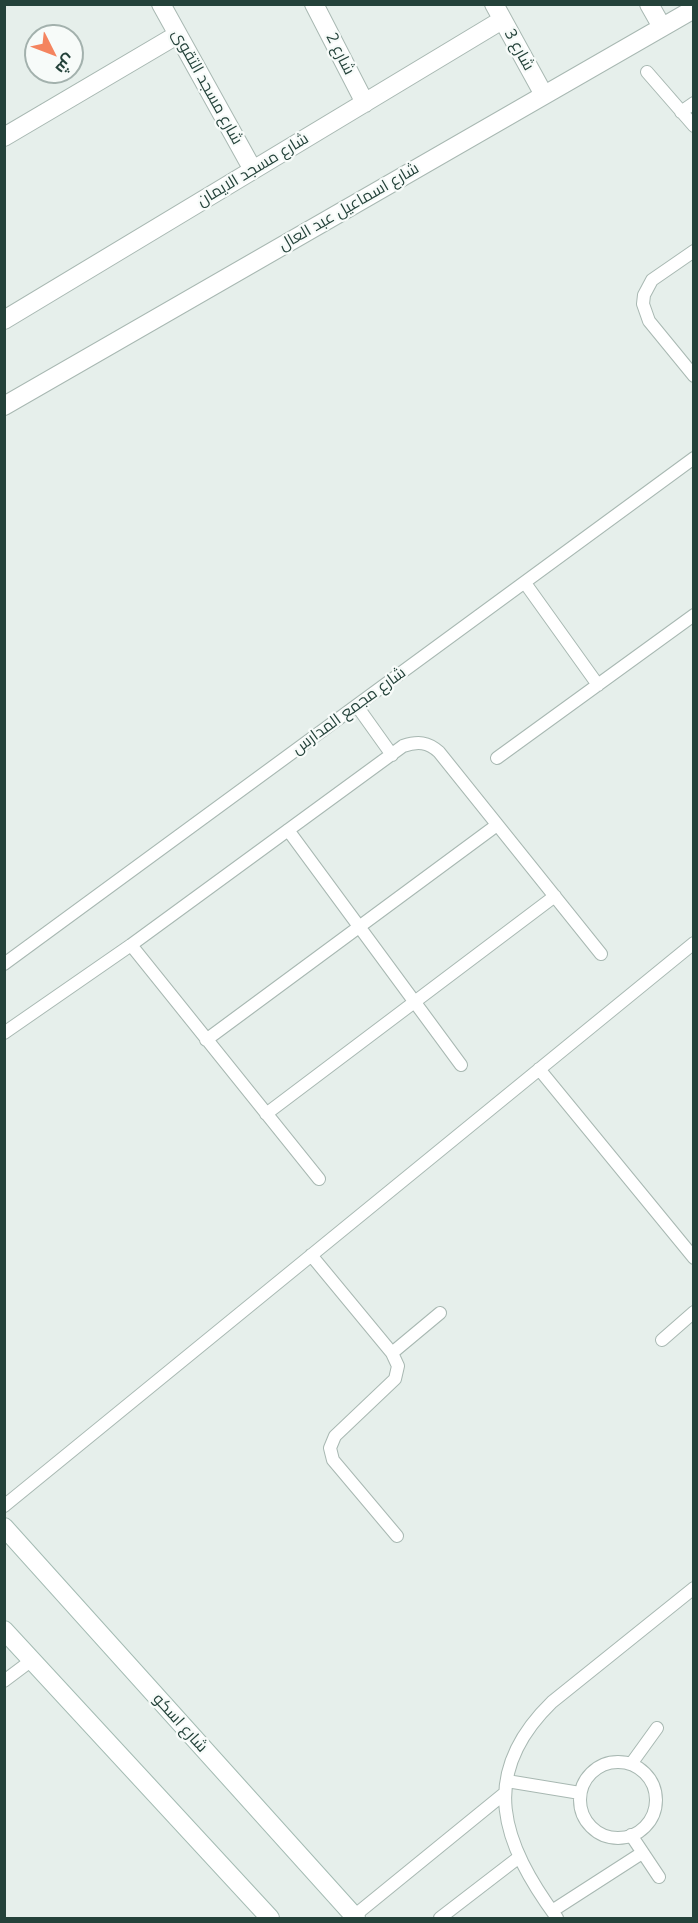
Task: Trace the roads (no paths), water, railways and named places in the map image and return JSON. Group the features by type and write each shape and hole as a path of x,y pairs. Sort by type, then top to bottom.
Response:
{"street":[{"name":"شارع مسجد التقوى","path":"160,4 253,170"},
{"name":"شارع 2","path":"314,4 365,103"},
{"path":"649,4 662,27"},
{"name":"شارع اسماعيل عبد العال","path":"4,406 693,9"},
{"name":"شارع مسجد الايمان","path":"4,320 365,103 498,12"},
{"name":"شارع 3","path":"498,12 544,95"},
{"path":"4,137 177,35"},
{"name":"شارع اسكو","path":"4,1527 355,1917"},
{"path":"4,1630 270,1918"}],"lane":[{"path":"647,72 693,126"},
{"path":"681,111 693,103"},
{"path":"693,251 652,280 644,295 643,304 649,321 693,376"},
{"name":"شارع مجمع المدارس","path":"4,964 693,458"},
{"path":"525,583 598,685"},
{"path":"497,758 693,615"},
{"path":"357,706 392,755"},
{"path":"4,1033 131,945 403,746 413,743 423,742 439,752 601,954"},
{"path":"206,1040 497,825"},
{"path":"288,830 461,1065"},
{"path":"266,1114 555,896"},
{"path":"4,1506 693,943"},
{"path":"131,945 319,1179"},
{"path":"539,1069 693,1258"},
{"path":"311,1256 392,1353 398,1366 395,1379 335,1436 330,1448 333,1460 397,1536"},
{"path":"662,1340 693,1312"},
{"path":"392,1353 440,1313"},
{"path":"642,1853 555,1915 532,1883 518,1858 505,1816 506,1787 512,1758 522,1737 536,1718 552,1702 693,1588"},
{"path":"4,1681 32,1660"},
{"path":"631,1764 657,1728"},
{"path":"618,1761 631,1764 647,1775 655,1793 655,1806 651,1819 642,1829 631,1835 618,1838 604,1836 593,1829 585,1819 580,1806 580,1793 585,1780 605,1764 618,1761"},
{"path":"355,1917 506,1787 580,1793"},
{"path":"631,1835 659,1877"},
{"path":"440,1918 518,1858"}]}
